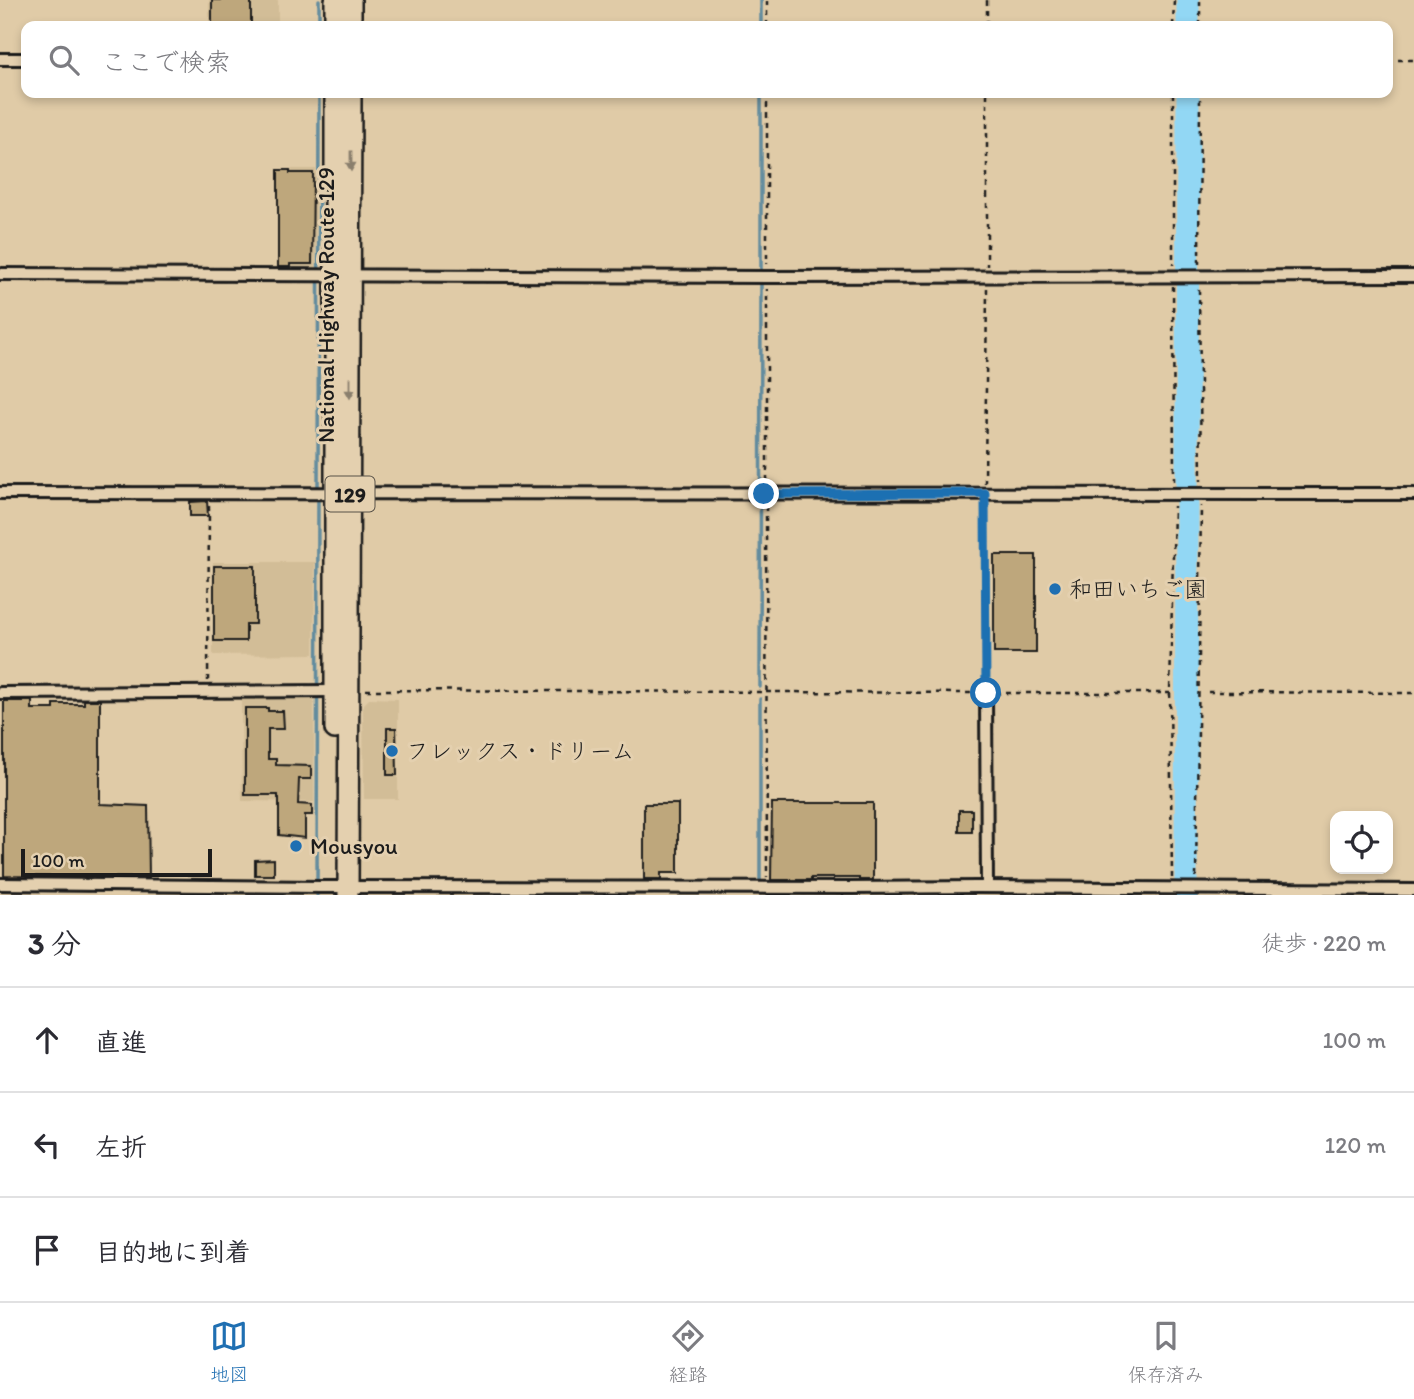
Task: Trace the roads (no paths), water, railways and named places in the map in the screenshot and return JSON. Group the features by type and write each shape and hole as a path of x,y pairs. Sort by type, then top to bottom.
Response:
{"highway":[{"path":"335,0 335,21"},
{"path":"351,0 351,21"},
{"name":"National Highway Route 129","path":"333,890 329,691 330,275 335,98"},
{"name":"National Highway Route 129","path":"330,275 350,98"}],"street":[{"path":"0,59 21,59"},
{"path":"0,274 1414,276"},
{"path":"0,493 1414,494"},
{"path":"0,694 329,691"},
{"path":"980,890 986,693"},
{"path":"0,884 333,890 1414,890"}],"waterway":[{"path":"319,0 319,21"},
{"path":"761,0 761,21"},
{"path":"1188,0 1188,21"},
{"path":"317,895 319,98"},
{"path":"761,98 761,271"},
{"path":"1186,895 1188,98"},
{"path":"760,687 761,285"},
{"path":"760,699 760,882"}],"place":[{"name":"和田いちご園","path":"1055,589"},
{"name":"フレックス・ドリーム","path":"392,751"},
{"name":"Mousyou","path":"296,846"}]}
